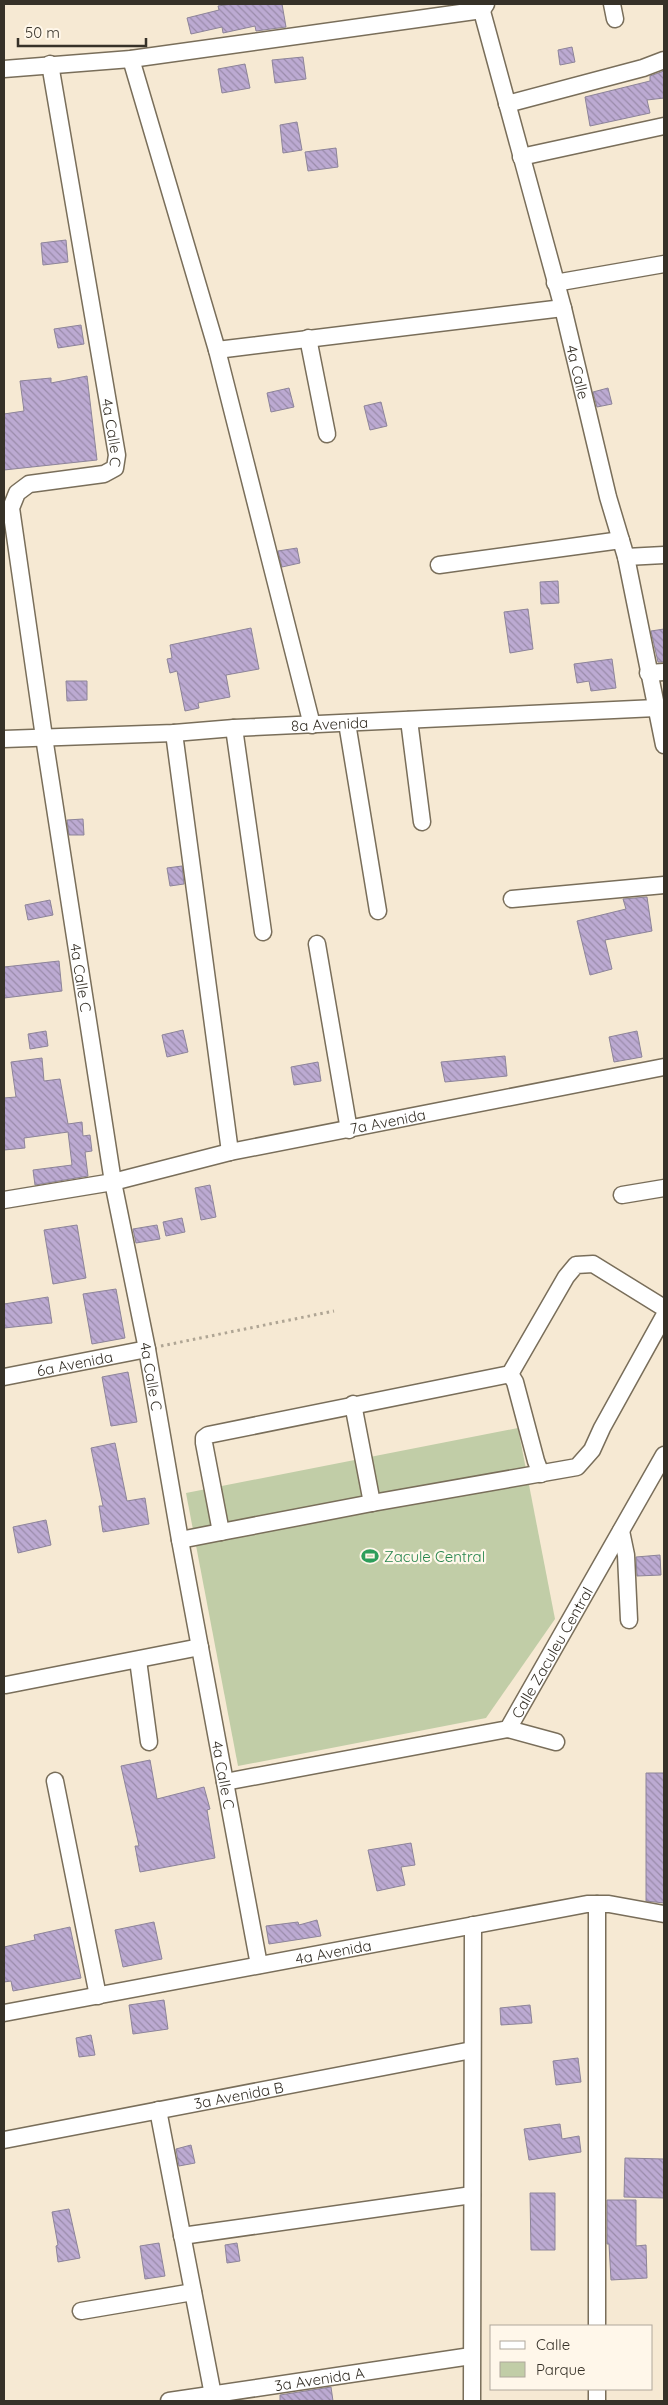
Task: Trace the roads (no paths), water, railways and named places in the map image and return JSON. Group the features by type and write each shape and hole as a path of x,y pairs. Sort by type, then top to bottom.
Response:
{"street":[{"path":"4,69 131,59 483,6"},
{"name":"4a Calle","path":"483,6 521,157 563,308 608,497 656,672 656,708 664,745"},
{"path":"131,59 217,350 312,724"},
{"path":"507,104 643,68 664,60"},
{"name":"4a Calle C","path":"50,64 117,455 115,468 104,474 29,484 17,493 12,508 44,737 113,1182 148,1349 180,1540 259,1966"},
{"path":"521,157 664,126"},
{"path":"555,283 664,264"},
{"path":"217,350 563,308"},
{"path":"308,338 327,434"},
{"path":"439,565 621,540"},
{"path":"626,557 664,554"},
{"name":"8a Avenida","path":"4,739 174,733 234,728 656,708"},
{"path":"408,720 422,822"},
{"path":"347,723 378,911"},
{"path":"234,728 263,932"},
{"path":"174,733 230,1152"},
{"path":"512,899 664,885"},
{"path":"318,944 349,1130"},
{"name":"7a Avenida","path":"4,1200 113,1182 230,1152 664,1067"},
{"path":"622,1196 664,1188"},
{"path":"221,1532 204,1438 216,1432 510,1374 566,1277 576,1265 593,1264 664,1308"},
{"path":"180,1540 372,1503 577,1467 592,1450 664,1316"},
{"name":"6a Avenida","path":"4,1377 148,1349"},
{"path":"510,1374 515,1382 541,1474"},
{"path":"353,1404 372,1503"},
{"name":"Calle Zaculeu Central","path":"225,1782 508,1729 664,1455"},
{"path":"621,1530 626,1555 629,1620"},
{"path":"6,1686 200,1647"},
{"path":"138,1660 149,1742"},
{"path":"508,1729 556,1742"},
{"path":"55,1781 98,1996"},
{"name":"4a Avenida","path":"4,2013 586,1904 608,1904 664,1914"},
{"path":"597,1904 598,2325"},
{"path":"472,2401 473,1925"},
{"name":"3a Avenida B","path":"4,2140 472,2050"},
{"path":"158,2110 213,2395"},
{"path":"182,2236 472,2195"},
{"path":"81,2311 193,2292"},
{"name":"3a Avenida A","path":"170,2401 471,2356"}],"place":[{"name":"Zacule Central","path":"370,1556"}]}
